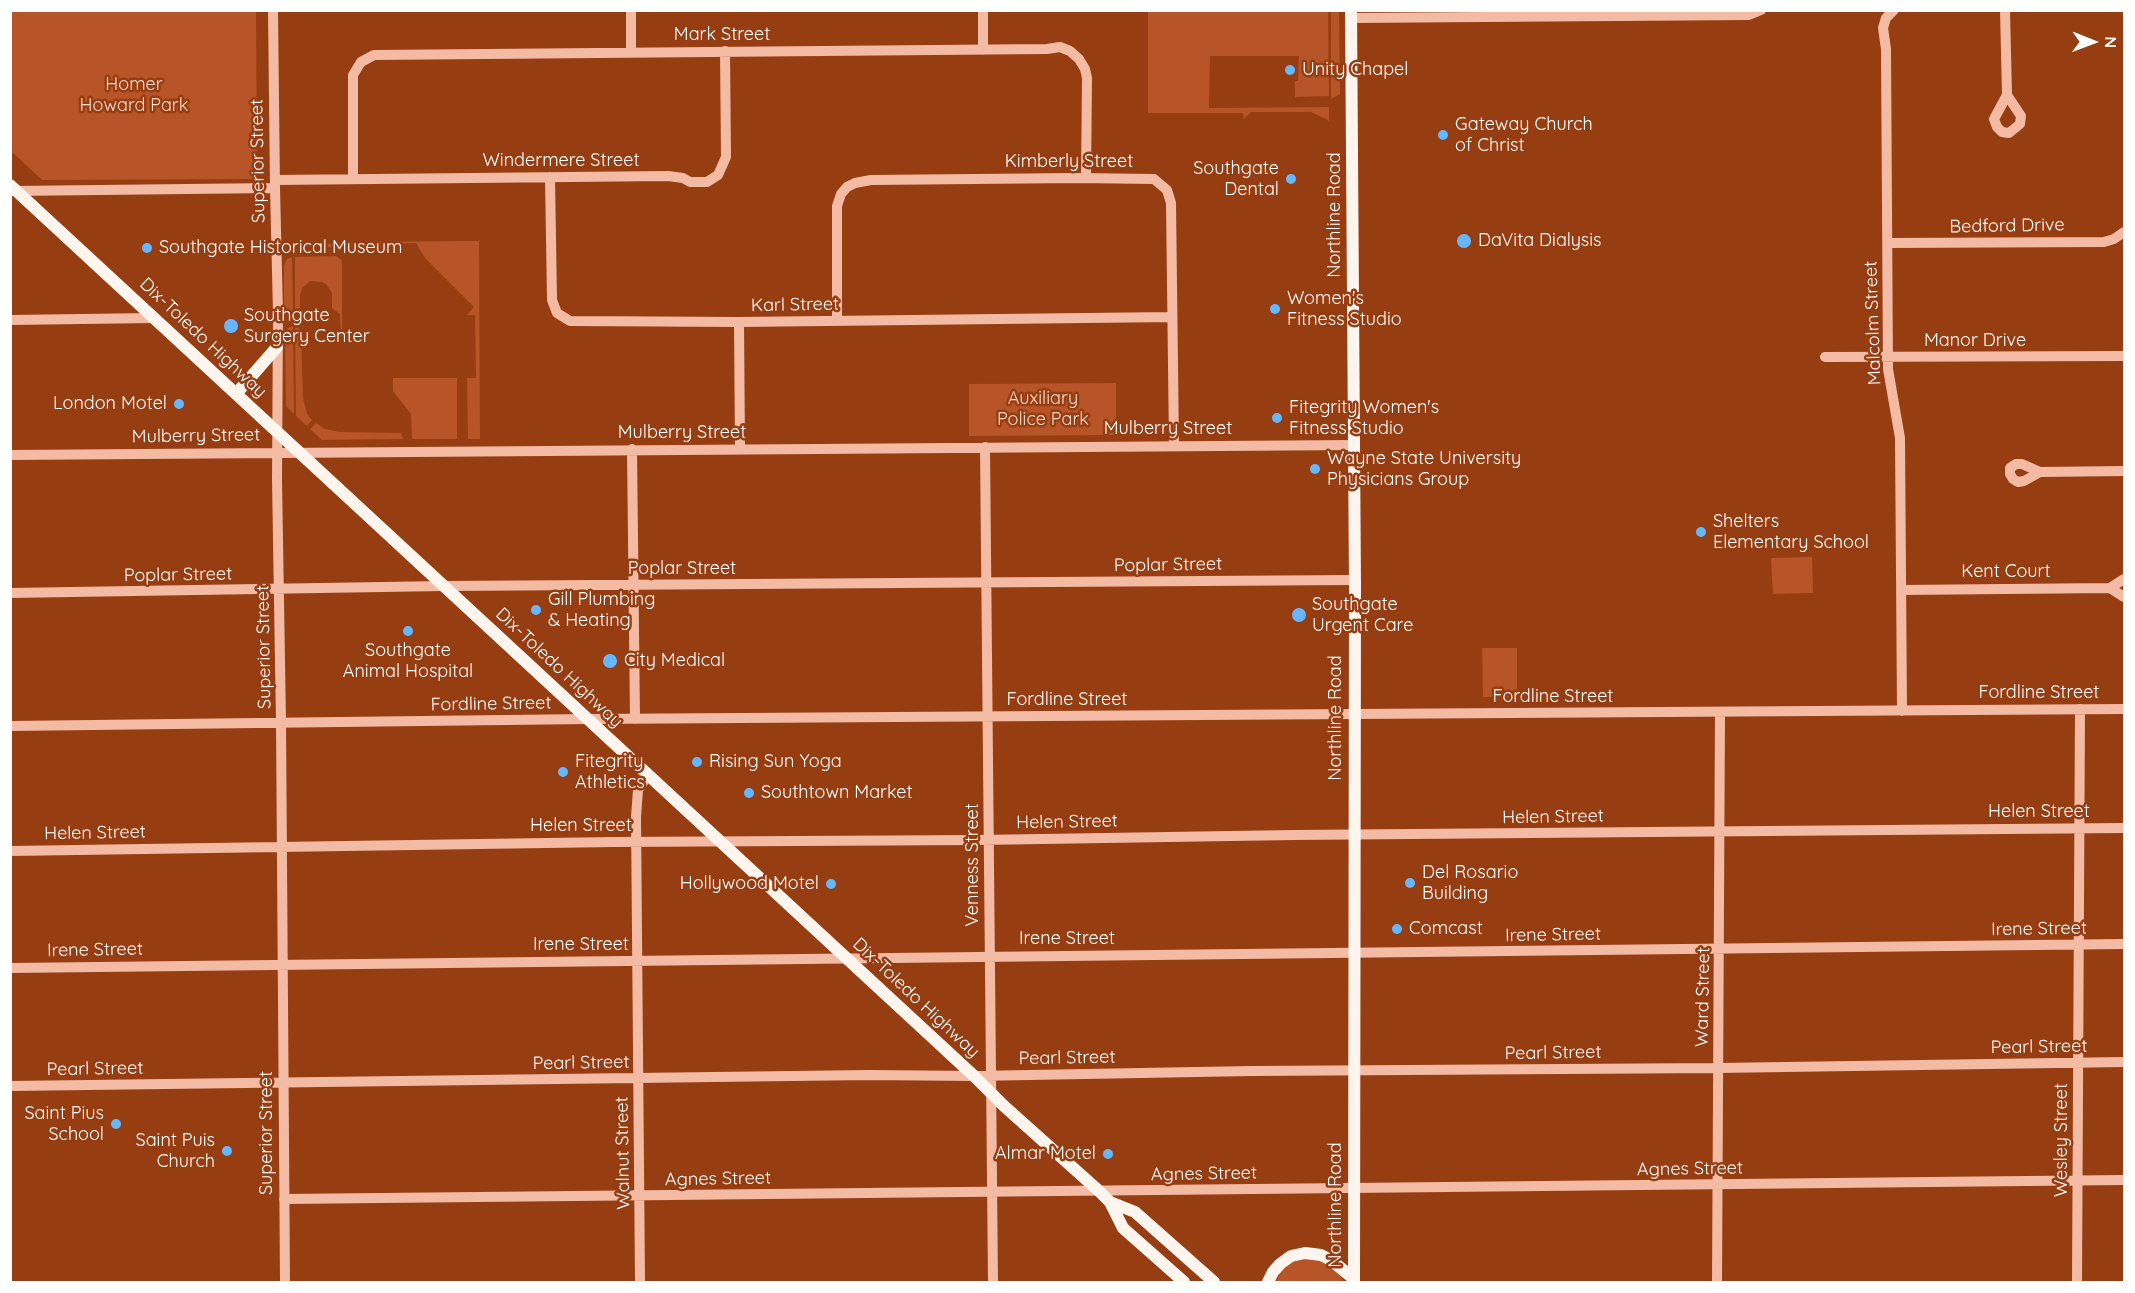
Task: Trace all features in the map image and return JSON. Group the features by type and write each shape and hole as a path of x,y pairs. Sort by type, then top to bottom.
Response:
{"main road":[{"name":"Northline Road","path":"1351,14 1355,715 1354,1281"},
{"name":"Dix-Toledo Highway","path":"13,189 1099,1191 1110,1202 1123,1228 1184,1282"},
{"path":"236,394 278,347"},
{"name":"Dix-Toledo Highway","path":"1110,1202 1135,1212 1214,1282"},
{"path":"1268,1282 1280,1264 1291,1257 1305,1253 1321,1255 1331,1260 1354,1281"}],"street":[{"name":"Superior Street","path":"273,10 278,347 285,1282"},
{"path":"631,10 631,52"},
{"path":"983,10 983,50"},
{"path":"1351,14 1749,15 1761,10"},
{"name":"Malcolm Street","path":"1894,10 1886,18 1883,28 1887,49 1888,374 1900,438 1902,711"},
{"path":"2005,10 2007,95"},
{"name":"Mark Street","path":"353,179 353,75 361,62 374,55 983,50 1060,47 1079,58 1087,78 1086,178"},
{"name":"Windermere Street","path":"13,189 275,184 353,179 550,177 668,176 699,183 714,178 722,169 726,157 725,51"},
{"name":"Karl Street","path":"550,177 552,300 555,309 570,321 739,322 1172,317"},
{"name":"Kimberly Street","path":"837,321 837,206 841,194 855,183 871,180 1086,178 1149,178 1160,182 1167,190 1171,203 1174,446"},
{"name":"Bedford Drive","path":"1888,243 2104,242 2124,232"},
{"path":"10,320 154,318"},
{"path":"739,322 740,449"},
{"name":"Manor Drive","path":"1825,357 2124,356"},
{"name":"Mulberry Street","path":"10,455 1354,444"},
{"name":"Venness Street","path":"985,447 993,1282"},
{"path":"632,449 635,719"},
{"path":"2040,472 2124,471"},
{"path":"2124,579 2110,588 2124,597"},
{"name":"Poplar Street","path":"10,593 444,586 1354,580"},
{"name":"Kent Court","path":"1901,590 2110,588"},
{"name":"Wesley Street","path":"2078,1282 2080,709"},
{"name":"Fordline Street","path":"10,726 588,719 2124,709"},
{"name":"Ward Street","path":"1717,1282 1720,712"},
{"name":"Walnut Street","path":"640,1282 636,842 638,790 639,785 648,775"},
{"name":"Helen Street","path":"10,851 719,841 2124,828"},
{"name":"Irene Street","path":"10,968 2124,944"},
{"name":"Pearl Street","path":"10,1086 2124,1062"},
{"name":"Agnes Street","path":"284,1199 2124,1180"}],"green space":[{"name":"Homer Howard Park","path":"10,11 256,11 257,179 42,180 11,151"},
{"path":"1328,11 1329,96 1295,97 1299,56 1210,56 1209,108 1329,107 1329,122 1311,112 1251,112 1244,119 1243,113 1148,113 1148,12"},
{"path":"1331,11 1339,11 1340,94 1331,99"},
{"path":"479,241 480,439 468,439 467,378 476,378 475,315 467,315 474,307 425,258 416,243 389,244 381,247 294,247 294,244"},
{"path":"336,256 342,260 342,337 340,314 332,308 332,293 322,282 310,281 302,288 300,311 295,316 295,257"},
{"path":"292,257 293,316 287,315 284,309 284,266 287,259"},
{"path":"293,326 294,414 286,406 285,334 288,328"},
{"path":"295,327 301,332 303,398 307,414 312,420 307,426 296,416"},
{"path":"393,378 457,378 457,439 412,439 411,414 393,391"},
{"name":"Auxiliary Police Park","path":"1116,383 1116,435 969,436 969,384"},
{"path":"316,423 325,429 339,432 401,433 403,439 322,440 310,429"},
{"path":"1812,557 1813,593 1773,594 1771,559"},
{"path":"1482,648 1517,648 1517,697 1483,697"},
{"path":"1301,1257 1325,1260 1339,1271 1343,1282 1276,1282 1283,1267"}],"place":[{"name":"Unity Chapel","path":"1290,70"},
{"name":"Gateway Church of Christ","path":"1443,135"},
{"name":"Southgate Dental","path":"1291,179"},
{"name":"DaVita Dialysis","path":"1464,241"},
{"name":"Southgate Historical Museum","path":"147,248"},
{"name":"Women's Fitness Studio","path":"1275,309"},
{"name":"Southgate Surgery Center","path":"231,326"},
{"name":"London Motel","path":"179,404"},
{"name":"Fitegrity Women's Fitness Studio","path":"1277,418"},
{"name":"Wayne State University Physicians Group","path":"1315,469"},
{"name":"Shelters Elementary School","path":"1701,532"},
{"name":"Gill Plumbing & Heating","path":"536,610"},
{"name":"Southgate Urgent Care","path":"1299,615"},
{"name":"Southgate Animal Hospital","path":"408,631"},
{"name":"City Medical","path":"610,661"},
{"name":"Rising Sun Yoga","path":"697,762"},
{"name":"Fitegrity Athletics","path":"563,772"},
{"name":"Southtown Market","path":"749,793"},
{"name":"Del Rosario Building","path":"1410,883"},
{"name":"Hollywood Motel","path":"831,884"},
{"name":"Comcast","path":"1397,929"},
{"name":"Saint Pius School","path":"116,1124"},
{"name":"Saint Puis Church","path":"227,1151"},
{"name":"Almar Motel","path":"1108,1154"}]}
